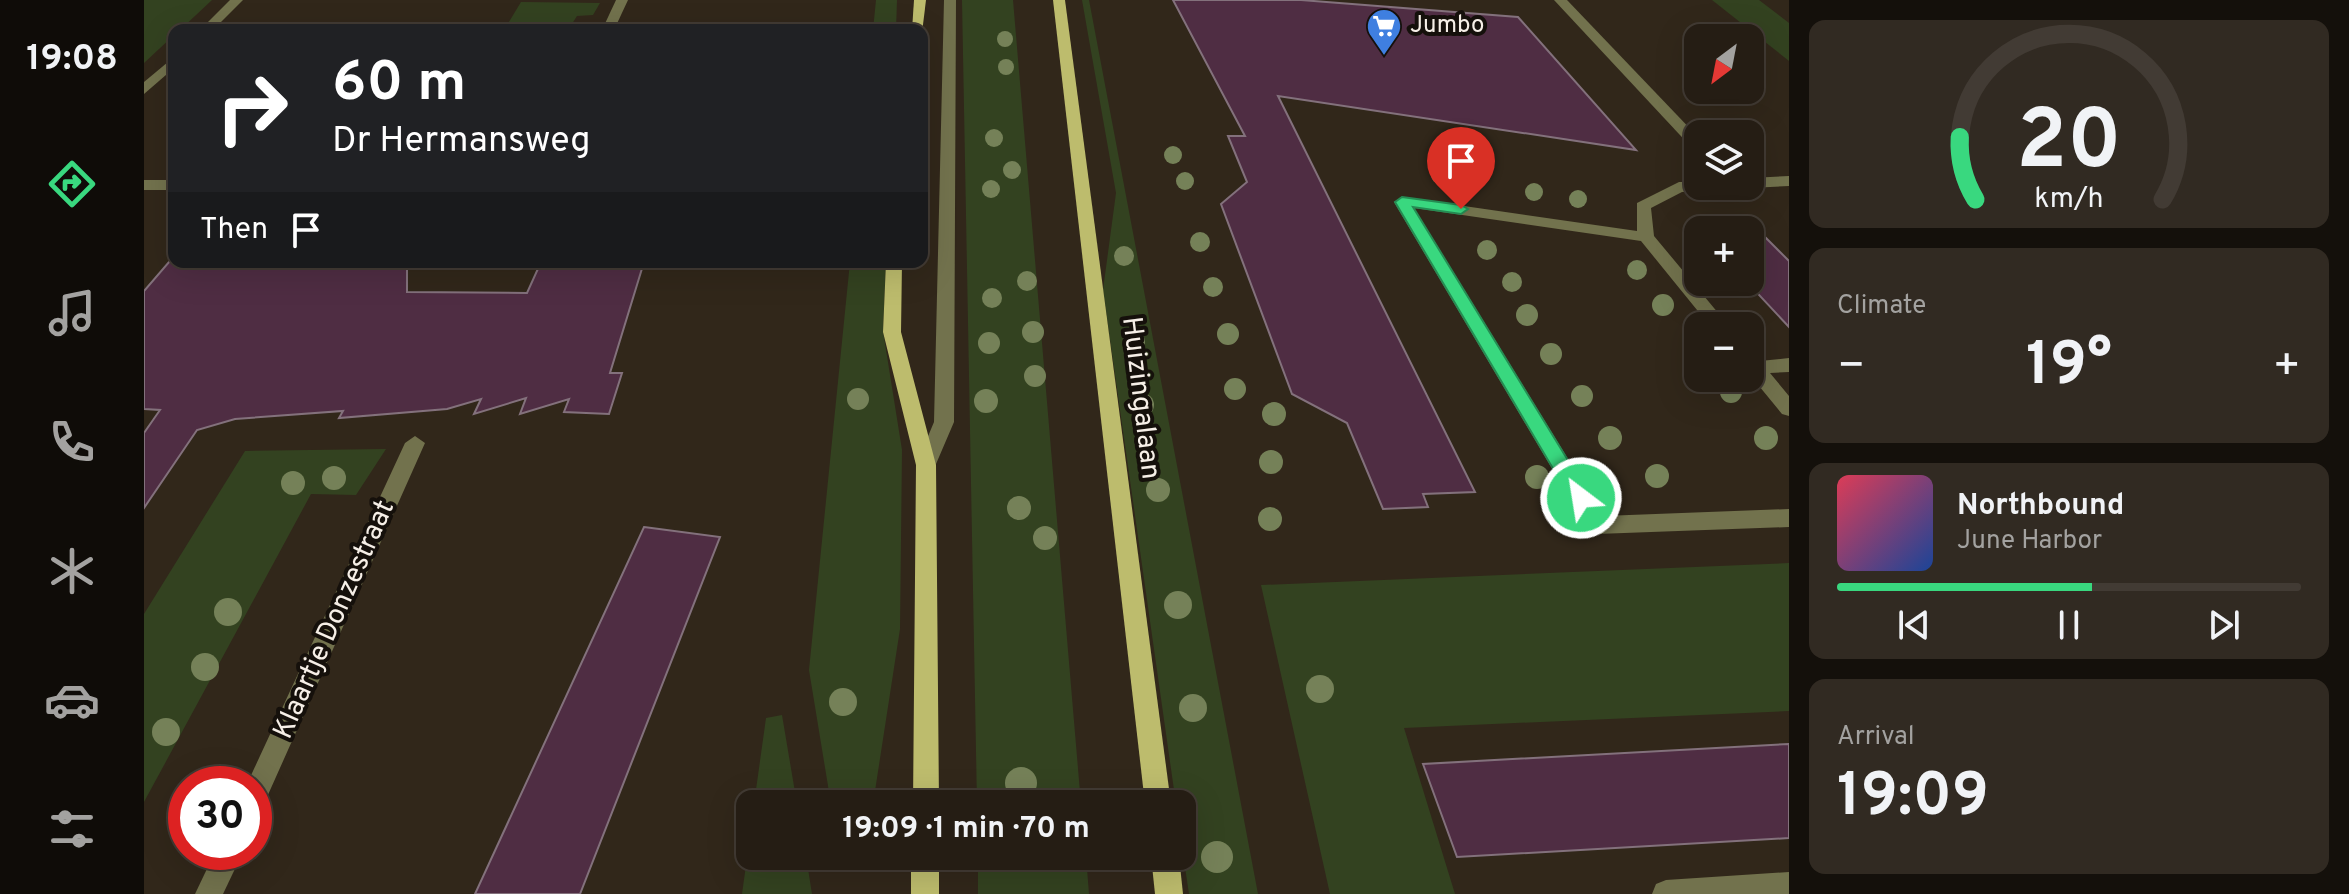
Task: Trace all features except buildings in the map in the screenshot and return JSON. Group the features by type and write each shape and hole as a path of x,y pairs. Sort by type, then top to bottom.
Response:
{"main road":[{"path":"918,24 920,0"},
{"name":"Huizingalaan","path":"1059,0 1156,790"},
{"path":"894,268 892,332 926,465 929,647 926,790"},
{"path":"925,870 925,894"},
{"path":"1166,870 1169,894"}],"street":[{"path":"212,24 237,0"},
{"path":"611,24 622,0"},
{"path":"926,465 944,422 950,0"},
{"path":"1560,0 1684,131"},
{"path":"144,90 168,67"},
{"path":"1764,182 1789,181"},
{"path":"144,185 168,185"},
{"path":"1684,187 1643,206 1646,237 1708,312"},
{"path":"1646,237 1402,202 1597,525 1789,518"},
{"path":"1764,365 1789,365"},
{"path":"1764,379 1789,409"},
{"name":"Klaartje Donzestraat","path":"268,766 415,443"},
{"path":"209,894 220,870"},
{"path":"1666,894 1789,886"}],"green space":[{"path":"144,0 212,0 186,24 168,24 168,41 144,63"},
{"path":"876,0 897,0 896,24 874,24"},
{"path":"962,0 1013,0 1080,790 977,790"},
{"path":"1082,0 1089,0 1258,894 1189,894 1185,870 1196,870 1196,790 1174,790 1103,290 1116,193"},
{"path":"1712,0 1759,0 1789,23 1789,61 1764,41 1764,24 1742,24"},
{"path":"521,2 600,3 593,15 577,16 572,24 508,24"},
{"path":"849,268 886,268 883,331 902,450 900,629 875,790 829,790 809,670"},
{"path":"386,449 356,495 311,494 144,802 144,614 245,451"},
{"path":"1789,563 1789,711 1404,728 1455,894 1330,894 1261,585"},
{"path":"782,715 795,790 756,790 766,718"},
{"path":"745,870 808,870 812,894 742,894"},
{"path":"978,870 1087,870 1089,894 978,894"}],"place":[{"name":"Jumbo","path":"1384,57"}],"route":[{"path":"1461,209 1402,202 1581,498"}]}
